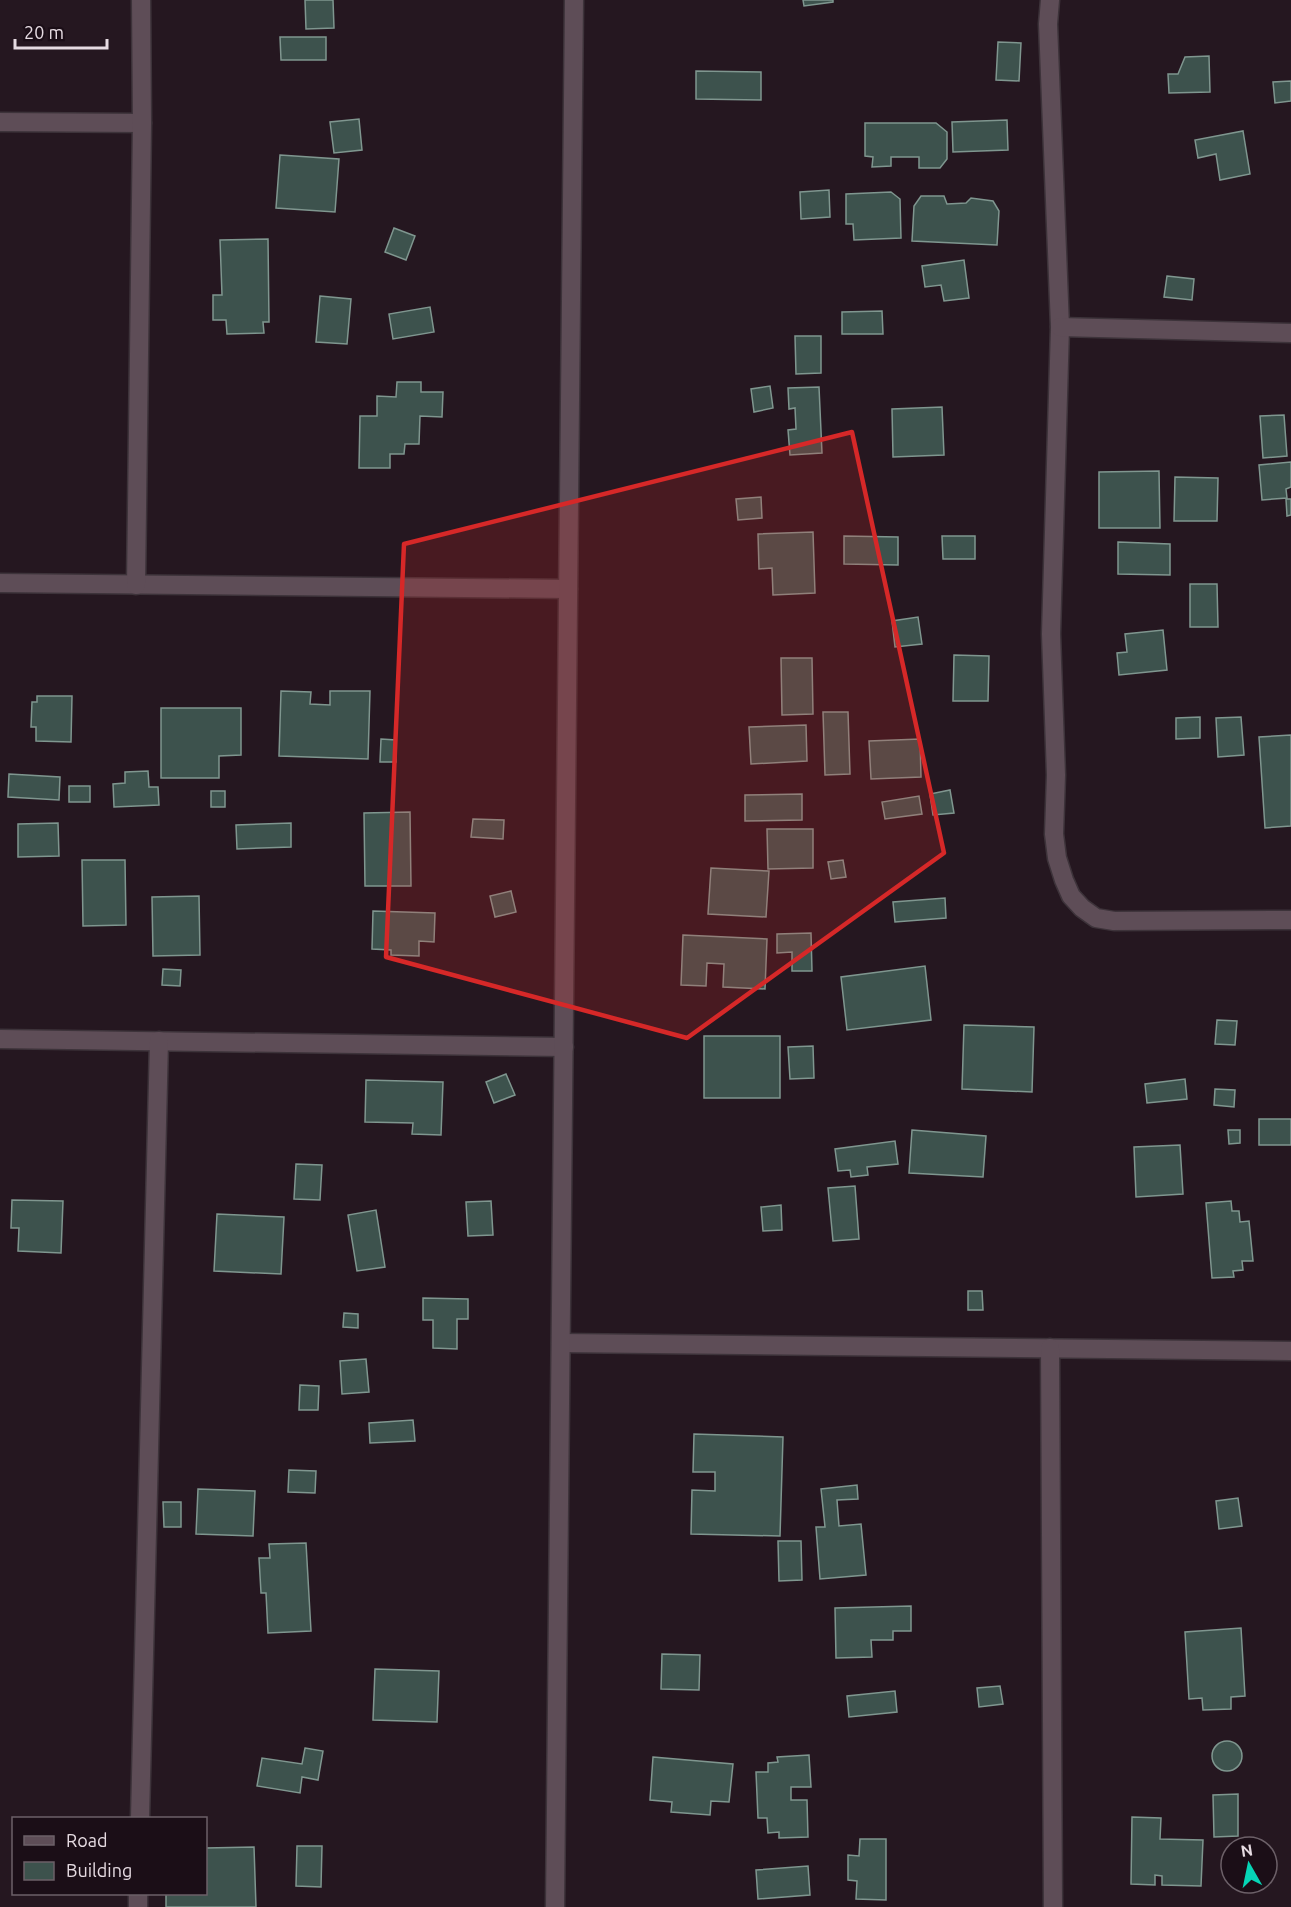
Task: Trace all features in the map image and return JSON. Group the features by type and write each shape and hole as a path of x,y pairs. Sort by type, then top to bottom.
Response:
{"street":[{"path":"136,585 142,123 141,0"},
{"path":"555,1907 574,0"},
{"path":"1050,0 1048,24 1060,327 1051,634 1056,775 1054,834 1057,858 1071,896 1096,918 1114,921 1291,920"},
{"path":"0,122 142,123"},
{"path":"1060,327 1291,333"},
{"path":"0,583 568,589"},
{"path":"0,1039 564,1047"},
{"path":"140,1817 159,1041"},
{"path":"561,1343 1291,1351"},
{"path":"1050,1348 1053,1907"}],"highlighted area":[{"path":"852,432 944,853 687,1038 386,957 404,544"}],"building":[{"path":"305,0 333,0 334,28 306,29"},
{"path":"803,0 833,0 833,2 804,6"},
{"path":"280,37 326,37 326,60 281,60"},
{"path":"998,42 1021,43 1019,81 996,80"},
{"path":"1209,56 1210,92 1169,93 1168,74 1178,74 1185,57"},
{"path":"696,71 761,72 761,100 696,99"},
{"path":"1291,81 1291,101 1275,103 1273,82"},
{"path":"359,119 362,150 334,153 330,122"},
{"path":"1007,120 1008,150 953,152 952,122"},
{"path":"865,123 936,123 947,132 947,159 940,168 919,168 919,157 891,157 891,166 872,167 873,157 865,156"},
{"path":"1243,131 1250,174 1220,180 1216,154 1198,158 1195,140"},
{"path":"280,155 339,159 335,212 276,208"},
{"path":"829,190 830,217 801,219 800,192"},
{"path":"891,192 900,199 901,238 854,240 853,224 846,224 846,194"},
{"path":"921,196 944,196 947,204 966,203 971,198 993,201 999,211 997,245 912,241 914,206"},
{"path":"394,228 415,236 406,260 385,252"},
{"path":"268,239 269,322 263,322 264,333 227,334 226,320 213,320 213,295 222,295 220,240"},
{"path":"964,260 969,298 944,301 941,285 925,287 922,266"},
{"path":"1167,276 1194,279 1192,300 1164,297"},
{"path":"320,296 351,299 347,344 316,342"},
{"path":"430,307 434,332 393,339 389,314"},
{"path":"882,311 883,334 842,334 842,312"},
{"path":"795,336 821,336 821,373 796,374"},
{"path":"397,382 421,382 421,392 443,392 442,417 420,416 419,444 405,444 404,454 390,454 390,468 359,468 360,416 377,416 377,396 396,397"},
{"path":"770,386 773,408 754,412 751,389"},
{"path":"819,387 822,453 790,455 788,430 796,429 795,408 789,409 788,388"},
{"path":"942,407 944,455 893,457 892,409"},
{"path":"1284,415 1287,456 1263,458 1260,416"},
{"path":"1291,462 1291,487 1286,489 1287,498 1262,500 1259,465"},
{"path":"1159,471 1160,528 1099,528 1099,472"},
{"path":"1175,477 1218,478 1217,521 1174,521"},
{"path":"761,497 762,518 738,520 736,499"},
{"path":"1286,499 1291,499 1291,515 1287,516"},
{"path":"813,532 815,593 773,595 772,568 759,569 758,534"},
{"path":"844,536 898,537 898,565 844,564"},
{"path":"942,536 975,536 975,559 943,559"},
{"path":"1118,542 1170,544 1170,575 1118,574"},
{"path":"1190,584 1217,584 1218,627 1190,627"},
{"path":"918,617 922,644 895,647 892,621"},
{"path":"1163,630 1167,670 1119,675 1117,653 1127,652 1125,634"},
{"path":"954,655 989,656 988,701 953,701"},
{"path":"781,658 812,658 813,714 782,715"},
{"path":"281,691 311,692 310,704 330,705 330,691 370,691 368,759 279,756"},
{"path":"37,696 72,696 71,742 36,741 36,727 31,727 32,702 37,702"},
{"path":"161,708 241,708 241,755 219,756 219,778 161,778"},
{"path":"823,712 848,712 850,774 825,775"},
{"path":"1200,717 1200,738 1176,739 1176,718"},
{"path":"1241,717 1244,755 1218,757 1216,718"},
{"path":"806,725 807,761 751,764 749,727"},
{"path":"1291,735 1291,826 1265,828 1259,737"},
{"path":"381,739 396,740 396,762 380,762"},
{"path":"920,739 921,777 871,779 869,741"},
{"path":"148,771 149,787 158,787 159,805 114,807 113,784 125,783 125,772"},
{"path":"9,774 60,777 59,800 8,797"},
{"path":"69,786 90,786 90,802 69,802"},
{"path":"950,790 954,813 933,815 930,794"},
{"path":"211,791 225,791 225,807 211,807"},
{"path":"802,794 802,820 745,821 745,795"},
{"path":"919,796 922,814 885,819 882,802"},
{"path":"410,812 411,886 365,886 364,813"},
{"path":"473,819 504,820 503,839 471,837"},
{"path":"58,823 59,856 18,857 18,824"},
{"path":"291,823 291,847 237,849 236,825"},
{"path":"767,829 813,829 813,868 768,869"},
{"path":"82,860 125,860 126,925 83,926"},
{"path":"843,860 846,877 831,879 828,862"},
{"path":"711,868 769,871 766,917 708,914"},
{"path":"511,891 516,912 495,917 490,896"},
{"path":"199,896 200,955 153,956 152,897"},
{"path":"945,898 946,918 895,922 893,902"},
{"path":"373,911 435,913 434,942 419,941 419,956 391,955 391,950 372,949"},
{"path":"811,933 812,971 792,971 792,952 777,953 777,934"},
{"path":"683,935 767,939 765,989 723,987 724,964 707,963 706,986 681,985"},
{"path":"925,966 931,1020 847,1030 841,977"},
{"path":"163,969 181,970 180,986 162,985"},
{"path":"1217,1020 1237,1021 1235,1045 1215,1044"},
{"path":"964,1025 1034,1027 1032,1092 962,1089"},
{"path":"704,1036 780,1036 780,1098 704,1098"},
{"path":"813,1046 814,1078 790,1079 788,1047"},
{"path":"506,1074 515,1095 494,1103 486,1082"},
{"path":"1185,1079 1187,1099 1147,1103 1145,1084"},
{"path":"366,1080 443,1082 441,1135 412,1134 413,1123 365,1122"},
{"path":"1215,1089 1235,1090 1234,1107 1214,1105"},
{"path":"1259,1119 1291,1119 1291,1145 1259,1145"},
{"path":"912,1130 986,1136 983,1177 909,1173"},
{"path":"1228,1130 1240,1130 1240,1143 1229,1144"},
{"path":"895,1141 898,1164 867,1167 868,1175 851,1177 850,1170 838,1171 835,1149"},
{"path":"1180,1145 1183,1194 1136,1197 1134,1147"},
{"path":"296,1164 322,1165 320,1200 294,1199"},
{"path":"855,1186 859,1239 833,1241 828,1188"},
{"path":"12,1200 63,1201 61,1253 18,1251 19,1228 11,1228"},
{"path":"491,1201 493,1235 468,1236 466,1202"},
{"path":"1231,1201 1232,1211 1239,1211 1240,1222 1249,1221 1253,1261 1242,1261 1243,1270 1233,1271 1234,1277 1212,1278 1206,1203"},
{"path":"781,1205 782,1230 763,1231 761,1207"},
{"path":"376,1210 385,1267 357,1271 348,1215"},
{"path":"217,1214 284,1217 281,1274 214,1271"},
{"path":"968,1291 982,1291 983,1310 968,1310"},
{"path":"423,1298 468,1299 468,1319 457,1319 457,1349 433,1348 433,1320 423,1320"},
{"path":"344,1313 358,1314 358,1328 343,1327"},
{"path":"366,1359 369,1392 342,1394 340,1361"},
{"path":"300,1385 319,1386 318,1410 299,1410"},
{"path":"413,1420 415,1441 370,1443 369,1423"},
{"path":"694,1434 783,1437 780,1536 691,1534 692,1490 715,1491 715,1472 693,1472"},
{"path":"289,1470 316,1471 315,1493 288,1492"},
{"path":"857,1485 858,1499 837,1500 839,1526 861,1524 866,1575 820,1579 816,1527 825,1527 821,1489"},
{"path":"198,1489 255,1491 253,1536 196,1534"},
{"path":"1238,1498 1242,1526 1219,1529 1216,1501"},
{"path":"163,1502 181,1502 181,1527 164,1527"},
{"path":"778,1541 801,1541 802,1580 779,1581"},
{"path":"306,1543 311,1631 268,1633 266,1593 261,1593 259,1558 270,1558 269,1544"},
{"path":"911,1606 911,1631 893,1631 893,1640 871,1640 872,1657 836,1658 835,1608"},
{"path":"1241,1628 1245,1696 1231,1697 1231,1709 1203,1710 1202,1698 1189,1699 1185,1632"},
{"path":"662,1654 700,1655 699,1690 661,1689"},
{"path":"375,1669 439,1671 437,1722 373,1720"},
{"path":"1000,1686 1003,1704 979,1707 977,1688"},
{"path":"895,1691 897,1712 849,1717 847,1696"},
{"path":"1227,1741 1238,1745 1242,1756 1238,1767 1227,1771 1216,1767 1212,1756 1216,1745"},
{"path":"305,1748 323,1751 318,1780 302,1777 300,1793 257,1786 262,1758 302,1764"},
{"path":"809,1755 811,1787 791,1787 791,1800 807,1800 808,1837 779,1838 779,1832 768,1833 767,1818 758,1818 756,1772 768,1772 768,1763 778,1762 777,1757"},
{"path":"653,1757 733,1764 729,1802 711,1801 710,1815 671,1812 672,1802 650,1800"},
{"path":"1238,1794 1238,1835 1214,1837 1213,1795"},
{"path":"1132,1817 1161,1818 1160,1839 1203,1840 1201,1886 1162,1885 1162,1876 1155,1875 1155,1885 1131,1884"},
{"path":"860,1839 886,1839 886,1900 856,1899 857,1881 848,1880 848,1855 859,1856"},
{"path":"297,1846 322,1846 321,1887 296,1886"},
{"path":"254,1847 256,1907 166,1907 166,1895 207,1895 207,1848"},
{"path":"808,1866 810,1895 758,1899 756,1870"}]}
